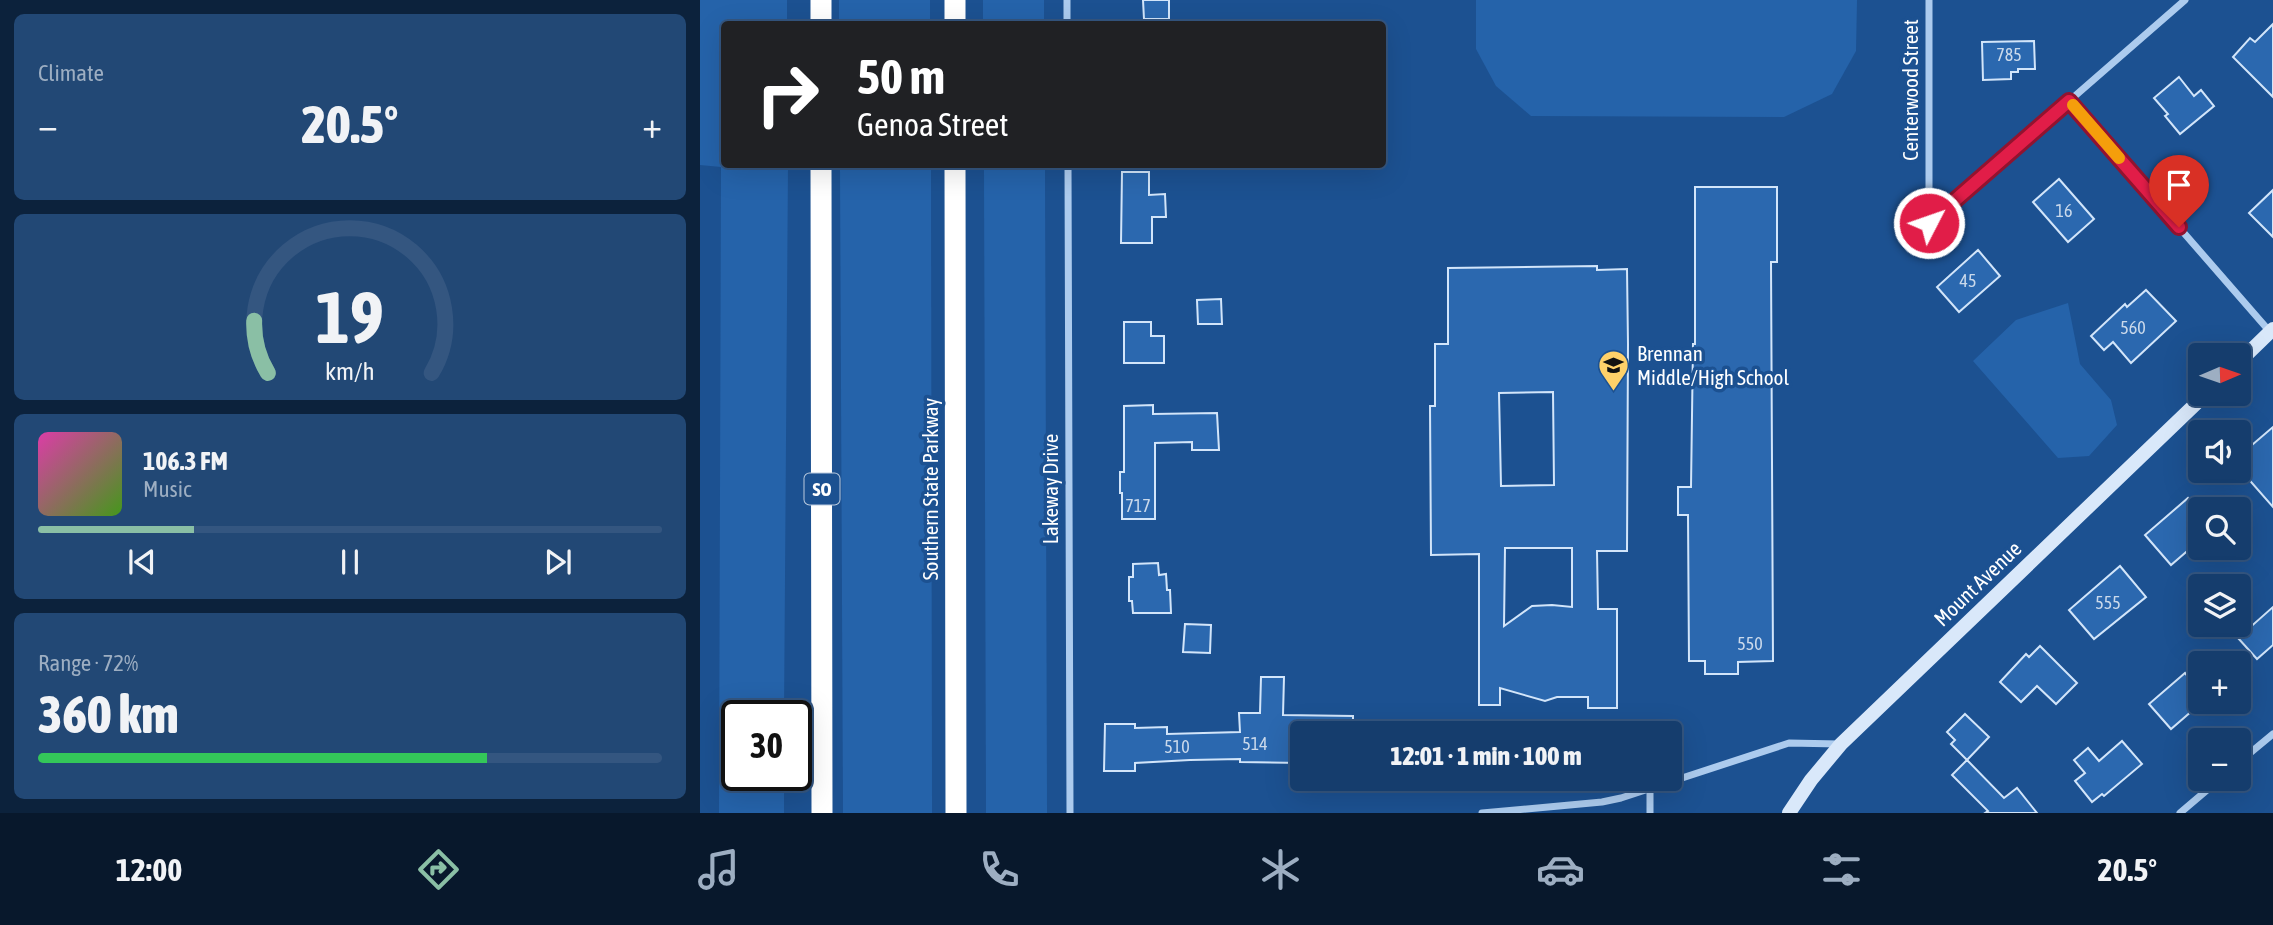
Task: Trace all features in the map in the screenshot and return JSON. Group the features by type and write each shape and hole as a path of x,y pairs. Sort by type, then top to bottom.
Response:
{"highway":[{"path":"821,0 821,21"},
{"path":"955,0 955,21"},
{"name":"SO","path":"821,168 822,813"},
{"name":"Southern State Parkway","path":"955,168 956,813"}],"street":[{"path":"1067,0 1067,21"},
{"name":"Centerwood Street","path":"1929,0 1929,223 2069,101"},
{"path":"2185,0 2069,101 2272,332 2251,351"},
{"name":"Lakeway Drive","path":"1068,168 1070,813"},
{"name":"Mount Avenue","path":"1789,813 1811,780 1841,744 2193,406"},
{"path":"2251,752 2273,734"},
{"path":"1682,778 1788,743 1841,744"},
{"path":"1482,813 1602,802 1643,791"},
{"path":"1650,791 1650,813"},
{"path":"2180,813 2206,791"}],"shaded area":[{"path":"700,0 787,0 787,21 721,21 721,167 700,165"},
{"path":"839,0 930,0 930,21 839,21"},
{"path":"983,0 1044,0 1044,21 983,21"},
{"path":"1476,0 1857,0 1856,51 1832,94 1784,117 1531,116 1496,86 1476,49"},
{"path":"721,167 788,168 784,700 721,700 721,791 784,791 784,813 719,813"},
{"path":"840,168 931,168 932,813 843,813"},
{"path":"984,168 1045,168 1047,813 986,813"},
{"path":"2068,303 2080,364 2111,400 2117,425 2089,456 2058,458 1973,361 2016,320"}],"building":[{"path":"1143,0 1169,0 1169,19 1144,19"},
{"path":"2273,24 2273,97 2233,57 2250,38 2255,42"},
{"path":"2034,41 2035,69 2018,69 2018,72 2011,72 2011,79 1983,80 1982,42"},
{"path":"2179,77 2194,96 2201,90 2214,106 2180,134 2154,98"},
{"path":"1122,172 1149,172 1149,195 1165,194 1166,217 1152,217 1152,243 1121,243"},
{"path":"2059,179 2094,219 2068,242 2033,202"},
{"path":"1695,187 1777,187 1777,262 1771,262 1773,661 1738,662 1738,674 1705,674 1705,661 1689,661 1688,515 1678,515 1678,487 1691,487"},
{"path":"2273,190 2273,237 2249,213"},
{"path":"1978,250 2000,276 1959,312 1937,287"},
{"path":"1597,266 1597,270 1627,269 1627,551 1597,551 1598,609 1617,609 1617,708 1588,708 1588,697 1557,697 1545,701 1500,688 1500,705 1479,705 1479,554 1431,555 1430,406 1435,406 1435,344 1448,344 1448,268","holes":["1553,392 1554,485 1501,486 1499,393","1505,548 1572,548 1572,607 1532,606 1504,626"]},
{"path":"2146,290 2176,321 2131,363 2113,342 2104,350 2091,336 2125,304 2127,307"},
{"path":"1221,299 1222,324 1198,324 1197,300"},
{"path":"1124,322 1151,322 1151,336 1164,336 1164,363 1124,363"},
{"path":"1153,405 1153,414 1217,413 1219,450 1192,450 1192,442 1155,443 1155,519 1122,519 1120,472 1124,472 1124,406"},
{"path":"2273,427 2273,507 2251,482 2251,446"},
{"path":"2188,498 2188,550 2171,565 2145,535"},
{"path":"1158,563 1159,575 1166,574 1171,613 1133,613 1132,601 1129,601 1129,577 1133,577 1133,564"},
{"path":"2120,566 2146,597 2094,639 2069,610"},
{"path":"2273,607 2273,645 2257,659 2238,638 2251,637 2251,626"},
{"path":"1185,624 1211,625 1210,653 1183,652"},
{"path":"2040,646 2077,683 2056,704 2037,686 2021,702 2000,682 2026,654 2029,657"},
{"path":"2185,673 2188,677 2188,714 2171,729 2149,704"},
{"path":"1261,677 1284,677 1283,715 1353,716 1353,721 1290,721 1290,763 1240,762 1240,759 1190,760 1135,763 1135,771 1104,771 1105,724 1135,724 1135,728 1167,727 1167,734 1240,732 1239,713 1260,713"},
{"path":"1965,714 1989,737 1967,760 1951,744 1955,740 1947,732"},
{"path":"2122,741 2142,764 2104,796 2102,794 2092,802 2075,781 2085,773 2074,760 2088,748 2099,761"},
{"path":"1967,760 2004,798 2017,788 2037,813 1985,813 1988,811 1952,775"}],"slow traffic":[{"path":"2073,105 2119,158"}],"place":[{"name":"Brennan Middle/High School","path":"1614,393"}],"route":[{"path":"1929,223 2069,101 2179,227"}]}
